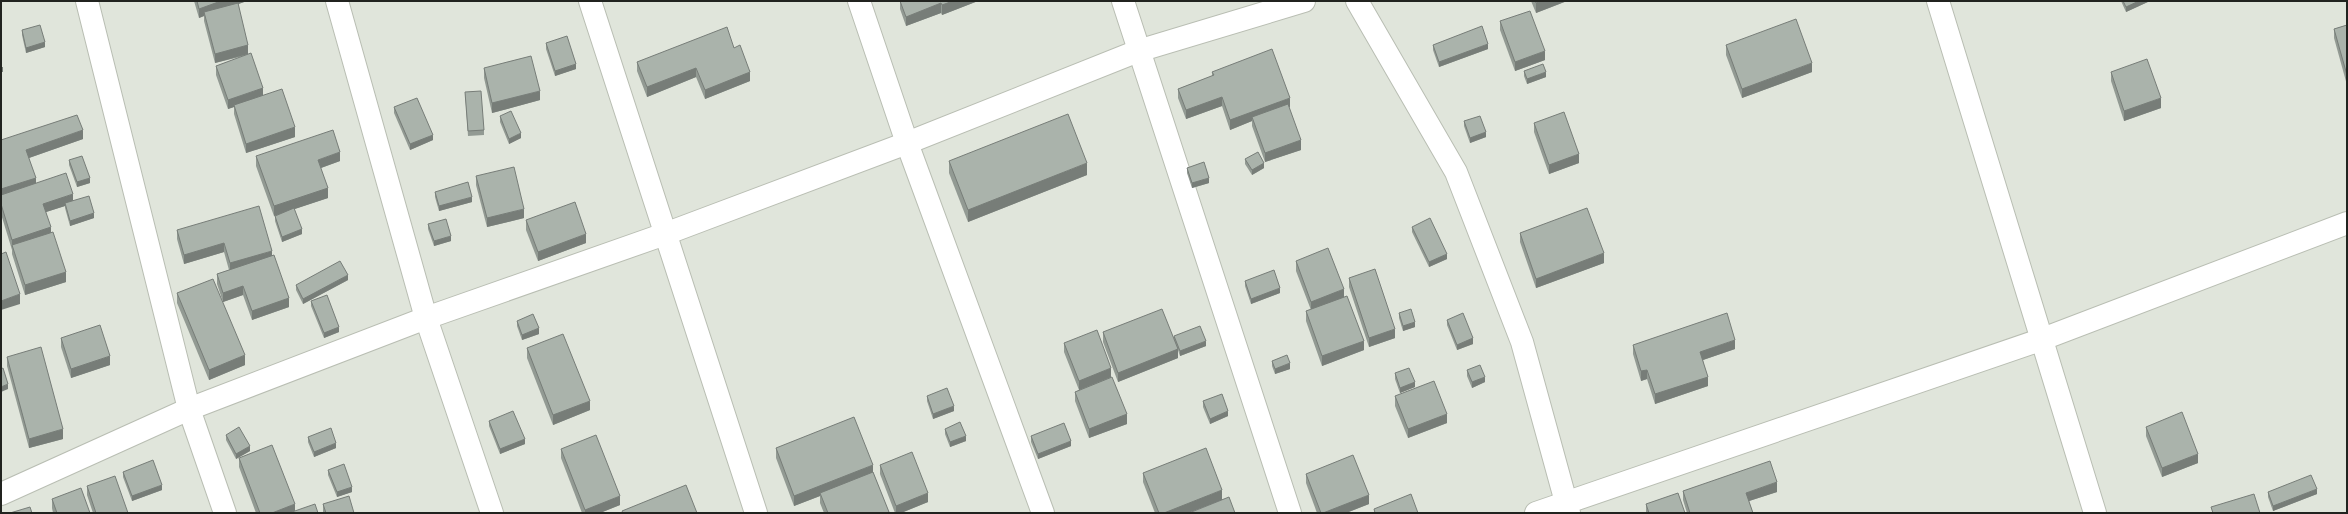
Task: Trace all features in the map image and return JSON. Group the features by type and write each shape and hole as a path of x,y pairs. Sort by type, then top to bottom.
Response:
{"street":[{"path":"87,1 189,409 225,513"},
{"path":"337,1 426,318 492,513"},
{"path":"590,1 756,513"},
{"path":"859,1 907,143 1043,513"},
{"path":"1123,1 1290,513"},
{"path":"1,494 189,409 426,318 665,234 907,143 1138,50 1304,1"},
{"path":"1357,1 1456,172 1522,342 1568,507"},
{"path":"1938,1 2040,340 2095,513"},
{"path":"1536,513 1568,507 2040,340 2347,223"}],"building":[{"path":"197,1 221,1 199,9"},
{"path":"900,1 953,1 942,5 941,3 906,17"},
{"path":"2123,1 2139,1 2126,7"},
{"path":"238,3 248,45 215,54 204,12"},
{"path":"1530,11 1545,51 1515,62 1500,21"},
{"path":"1796,19 1812,63 1742,89 1726,45"},
{"path":"40,25 45,42 26,48 22,30"},
{"path":"2347,25 2347,75 2334,29"},
{"path":"1482,26 1488,44 1439,62 1433,45"},
{"path":"727,27 734,48 740,45 750,72 705,90 696,68 647,87 637,62"},
{"path":"567,36 576,64 555,71 546,43"},
{"path":"1272,49 1290,98 1230,120 1222,97 1186,110 1178,89 1214,75 1212,72"},
{"path":"251,53 263,88 228,100 216,66"},
{"path":"531,56 540,91 492,103 484,68"},
{"path":"2147,59 2161,98 2124,111 2111,72"},
{"path":"1543,64 1546,72 1527,79 1524,71"},
{"path":"282,89 295,127 246,144 234,105"},
{"path":"481,91 484,130 468,131 465,92"},
{"path":"417,98 433,135 410,144 394,107"},
{"path":"1288,104 1301,140 1265,153 1252,117"},
{"path":"511,111 521,133 509,139 500,116"},
{"path":"1564,112 1579,154 1549,165 1534,123"},
{"path":"1068,114 1087,163 968,210 949,161"},
{"path":"77,115 83,130 26,150 36,178 1,189 1,140"},
{"path":"1480,116 1486,132 1470,138 1464,121"},
{"path":"333,130 340,152 318,160 328,188 274,206 256,156"},
{"path":"1258,152 1264,163 1252,170 1245,159"},
{"path":"82,156 90,178 77,182 69,160"},
{"path":"1204,162 1209,178 1192,183 1187,168"},
{"path":"514,167 524,209 487,218 476,176"},
{"path":"66,173 73,194 43,204 51,227 12,240 1,204 1,195"},
{"path":"468,182 472,197 439,206 435,192"},
{"path":"89,196 94,213 70,221 65,203"},
{"path":"575,202 586,234 538,252 526,220"},
{"path":"259,206 272,251 230,263 224,243 184,255 177,230"},
{"path":"294,208 302,229 282,237 275,216"},
{"path":"1587,208 1604,253 1536,279 1520,233"},
{"path":"1430,218 1447,254 1429,262 1412,227"},
{"path":"446,219 451,236 434,241 428,224"},
{"path":"53,232 66,272 25,285 12,245"},
{"path":"1328,248 1344,289 1311,302 1296,261"},
{"path":"6,252 20,294 1,301 1,254"},
{"path":"274,255 289,298 252,311 243,286 223,293 217,274"},
{"path":"340,261 348,275 303,299 296,285"},
{"path":"1375,269 1395,329 1369,338 1349,278"},
{"path":"1274,270 1280,288 1251,299 1245,281"},
{"path":"213,279 245,355 209,370 177,293"},
{"path":"327,295 339,327 324,333 311,301"},
{"path":"1347,296 1364,341 1322,356 1306,311"},
{"path":"1162,309 1178,349 1118,373 1103,332"},
{"path":"1411,309 1415,322 1403,326 1399,313"},
{"path":"1463,313 1473,338 1457,345 1447,320"},
{"path":"1727,313 1735,340 1700,352 1708,377 1655,394 1647,370 1641,371 1633,345"},
{"path":"533,314 539,328 522,335 517,321"},
{"path":"100,325 110,356 71,369 61,338"},
{"path":"1200,326 1206,341 1180,351 1174,336"},
{"path":"1097,330 1111,368 1079,381 1064,343"},
{"path":"563,334 590,401 553,415 527,348"},
{"path":"41,347 63,429 29,439 7,357"},
{"path":"1287,355 1290,363 1275,369 1272,361"},
{"path":"1480,365 1485,377 1472,382 1467,370"},
{"path":"3,368 8,384 1,387 1,369"},
{"path":"1409,368 1415,382 1400,388 1395,373"},
{"path":"1112,377 1127,414 1089,429 1075,392"},
{"path":"1434,381 1447,414 1408,429 1395,396"},
{"path":"947,388 954,406 933,414 927,396"},
{"path":"1222,394 1228,411 1210,419 1203,401"},
{"path":"513,411 525,439 500,449 489,421"},
{"path":"2182,412 2198,454 2162,468 2146,427"},
{"path":"854,417 873,465 794,496 776,448"},
{"path":"960,422 966,436 950,442 945,429"},
{"path":"1064,423 1071,441 1038,454 1031,436"},
{"path":"239,427 250,446 236,454 226,435"},
{"path":"331,428 336,443 314,452 308,437"},
{"path":"596,435 620,496 585,510 561,449"},
{"path":"272,445 295,504 272,513 260,513 239,458"},
{"path":"1206,448 1222,490 1164,513 1159,513 1143,473"},
{"path":"912,452 928,493 896,506 880,465"},
{"path":"1353,455 1369,495 1321,513 1306,474"},
{"path":"153,460 162,485 132,496 123,472"},
{"path":"1770,461 1777,482 1746,493 1753,513 1690,513 1683,491"},
{"path":"344,464 352,487 337,492 328,470"},
{"path":"873,472 889,512 828,513 820,493"},
{"path":"2311,475 2317,489 2273,506 2268,492"},
{"path":"115,476 128,513 96,513 87,486"},
{"path":"686,485 697,513 623,513 622,511"},
{"path":"81,488 90,513 57,513 52,499"},
{"path":"1678,493 1685,513 1649,513 1646,504"},
{"path":"1411,494 1418,513 1375,513 1374,509"},
{"path":"2254,494 2260,513 2213,513 2211,507"},
{"path":"349,496 354,513 326,513 323,504"},
{"path":"1229,497 1235,513 1189,513"},
{"path":"315,504 318,513 289,513"},
{"path":"30,507 32,513 10,513"}]}
